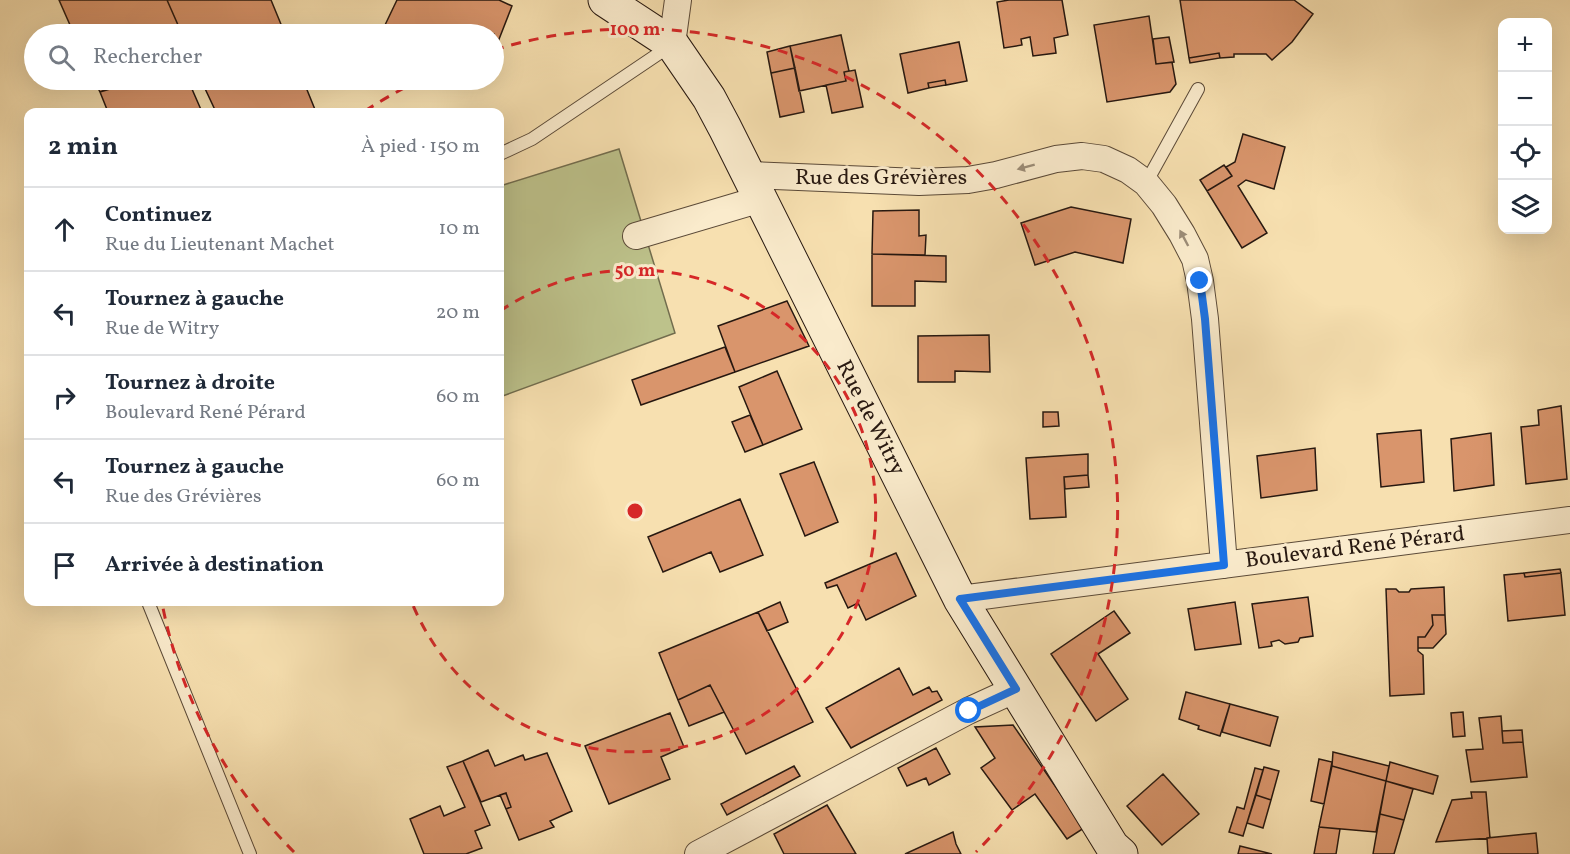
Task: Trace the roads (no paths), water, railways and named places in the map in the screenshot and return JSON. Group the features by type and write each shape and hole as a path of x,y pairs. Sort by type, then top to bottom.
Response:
{"street":[{"name":"Rue de Witry","path":"605,0 672,44 709,98 960,599 1112,846 1121,854"},
{"path":"672,44 678,0"},
{"name":"Rue des Grévières","path":"636,236 755,187 968,180 1056,159 1082,156 1104,159 1128,170 1146,183 1164,205 1194,259 1200,281 1224,565"},
{"name":"Boulevard René Pérard","path":"960,599 1570,520"},
{"path":"698,854 969,711 1016,689"}],"lane":[{"path":"504,152 532,139 672,44"},
{"path":"1146,183 1198,88"},
{"path":"150,606 250,854"}]}
